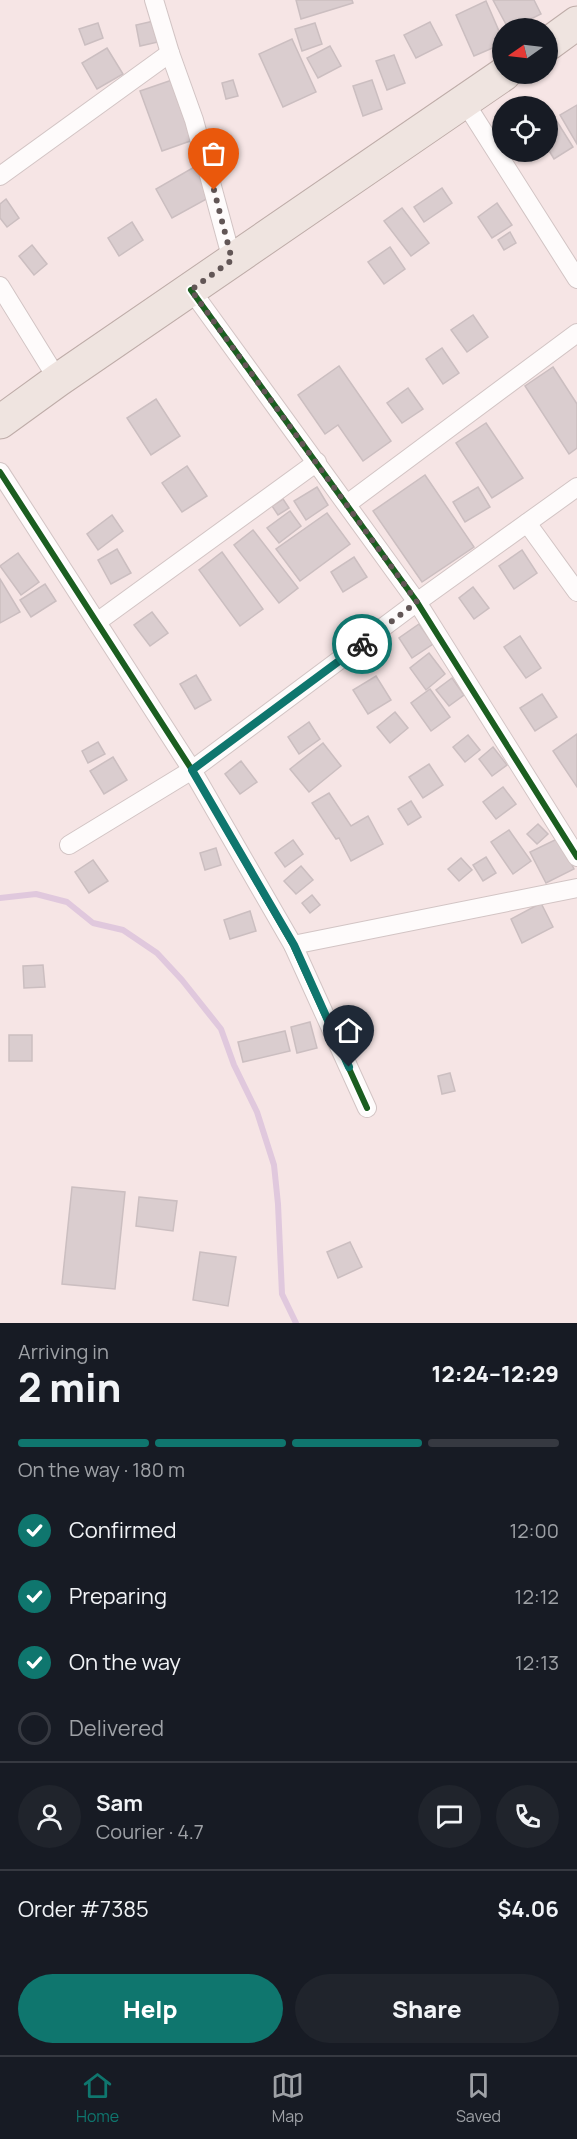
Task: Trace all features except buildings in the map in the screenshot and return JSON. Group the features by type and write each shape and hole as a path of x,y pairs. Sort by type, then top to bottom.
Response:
{"highway":[{"path":"558,37 577,23"},
{"path":"0,422 492,82"}],"street":[{"path":"154,0 194,120 232,260"},
{"path":"0,176 170,53"},
{"path":"464,101 577,279"},
{"path":"0,286 58,380"},
{"path":"191,290 417,602 577,856"},
{"path":"347,504 577,333"},
{"path":"97,622 316,462"},
{"path":"0,472 192,770 294,945 367,1108"},
{"path":"69,845 192,770 417,602 577,487"},
{"path":"527,523 577,592"},
{"path":"294,945 577,888"}],"waterway":[{"path":"0,898 36,894 67,902 93,923 123,930 157,953 221,1029 234,1065 257,1112 274,1165 282,1294 296,1323"}],"cycle path":[{"path":"191,290 417,602 577,857"},
{"path":"0,472 192,770 293,945 367,1108"}],"way so far":[{"path":"214,190 232,260 191,290 417,602 362,644"}],"route":[{"path":"349,1067 294,945 192,770 362,644"}]}
